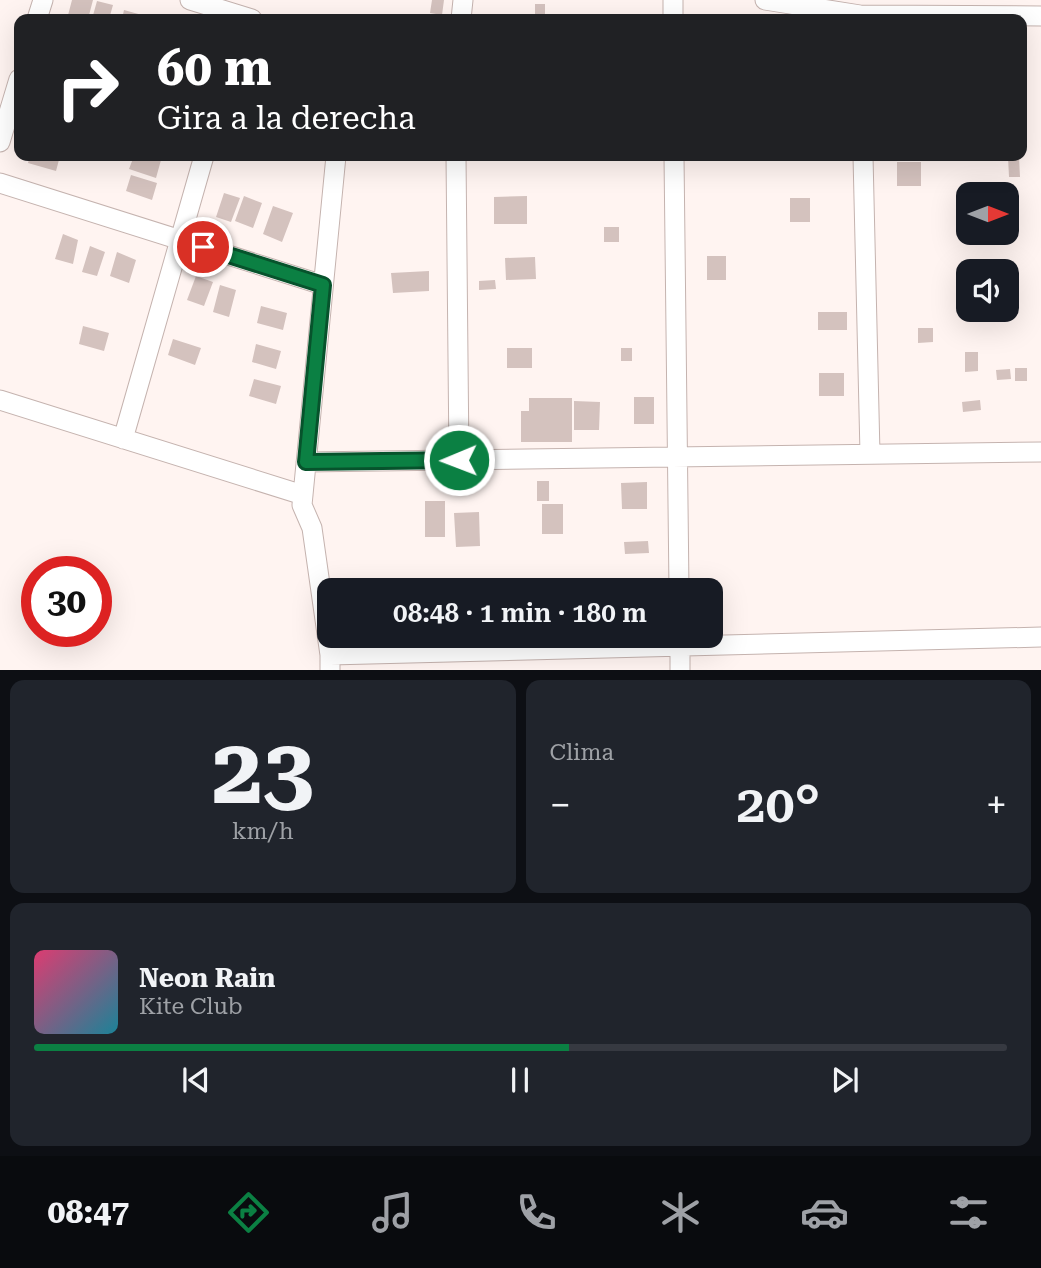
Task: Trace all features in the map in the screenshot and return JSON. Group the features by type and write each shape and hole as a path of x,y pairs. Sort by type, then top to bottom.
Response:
{"street":[{"path":"190,0 234,14"},
{"path":"765,0 860,11 969,14"},
{"path":"0,142 14,96"},
{"path":"123,439 203,161"},
{"path":"335,161 303,498 312,528 330,662 563,648"},
{"path":"456,161 459,460"},
{"path":"674,161 679,578"},
{"path":"863,161 870,454"},
{"path":"0,183 323,285"},
{"path":"0,400 303,498"},
{"path":"306,462 1041,452"},
{"path":"723,641 1041,637"},
{"path":"680,648 681,670"}],"building":[{"path":"72,0 93,0 89,14 68,14"},
{"path":"432,0 444,0 442,14 430,13"},
{"path":"97,1 113,5 110,14 93,14"},
{"path":"535,4 545,4 545,14 535,14"},
{"path":"29,161 59,161 56,171"},
{"path":"132,161 161,161 156,178 129,169"},
{"path":"1008,161 1019,161 1020,177 1009,177"},
{"path":"897,162 921,162 921,186 897,186"},
{"path":"131,175 157,183 152,200 126,191"},
{"path":"224,193 240,198 231,222 216,217"},
{"path":"244,196 262,203 253,228 235,221"},
{"path":"527,196 527,224 494,224 494,197"},
{"path":"790,198 810,198 810,222 790,222"},
{"path":"273,206 293,213 282,242 263,234"},
{"path":"604,227 619,227 619,242 604,242"},
{"path":"63,234 78,240 73,264 55,259"},
{"path":"90,246 105,252 97,276 82,272"},
{"path":"117,252 136,260 129,283 110,276"},
{"path":"707,256 726,256 726,280 707,280"},
{"path":"535,257 536,279 506,280 505,258"},
{"path":"429,271 429,291 393,293 391,273"},
{"path":"196,276 213,282 204,306 187,300"},
{"path":"495,280 496,289 479,290 479,281"},
{"path":"220,285 236,290 229,317 213,312"},
{"path":"261,306 287,313 283,330 257,323"},
{"path":"818,312 847,312 847,330 818,330"},
{"path":"83,326 109,333 104,351 79,344"},
{"path":"918,328 933,328 933,342 918,343"},
{"path":"173,339 201,348 195,365 168,355"},
{"path":"256,344 281,351 276,369 252,362"},
{"path":"507,348 532,348 532,368 507,368"},
{"path":"621,348 632,348 632,361 621,361"},
{"path":"965,352 978,352 978,371 965,372"},
{"path":"1015,368 1027,368 1027,381 1015,381"},
{"path":"1010,369 1011,379 997,380 996,370"},
{"path":"819,373 844,373 844,396 819,396"},
{"path":"254,379 281,386 276,404 249,396"},
{"path":"634,397 654,397 654,424 634,424"},
{"path":"529,398 572,398 572,442 521,442 521,411 529,411"},
{"path":"980,400 981,410 963,412 962,402"},
{"path":"574,401 600,402 599,430 574,430"},
{"path":"537,481 549,481 549,501 537,501"},
{"path":"647,482 647,509 622,509 621,483"},
{"path":"425,501 445,501 445,537 425,537"},
{"path":"542,504 563,504 563,534 542,534"},
{"path":"479,512 480,546 456,547 454,513"},
{"path":"648,541 649,553 625,554 624,542"}],"route":[{"path":"203,247 323,285 306,462 459,460"}]}
